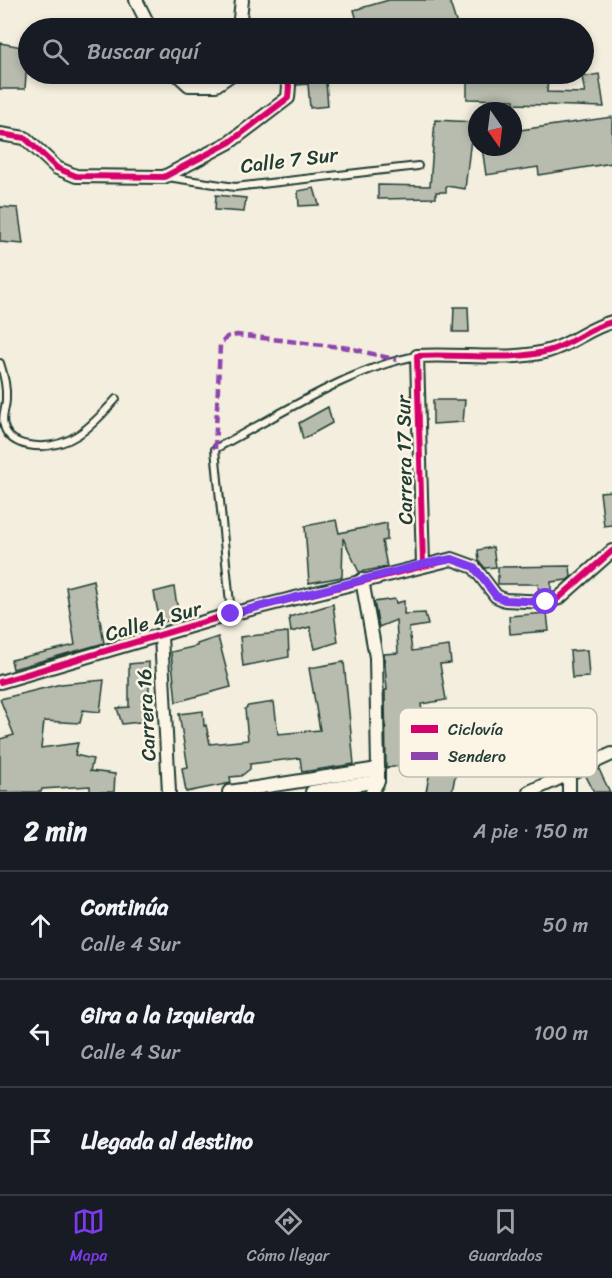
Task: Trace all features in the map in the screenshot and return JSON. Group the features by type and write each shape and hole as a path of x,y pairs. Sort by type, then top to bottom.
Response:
{"street":[{"path":"136,0 145,18"},
{"path":"240,18 242,0"},
{"path":"188,84 217,84"},
{"path":"164,177 230,142 288,98 288,84"},
{"name":"Calle 7 Sur","path":"0,134 25,138 57,168 76,176 164,177"},
{"path":"417,356 520,355 546,352 568,344 612,322"},
{"name":"Carrera 17 Sur","path":"417,356 423,564"},
{"name":"Calle 4 Sur","path":"0,682 231,614 423,564 452,559 474,567 496,596 505,600 546,602 560,598 612,551"},
{"path":"362,580 376,657 376,781"},
{"name":"Carrera 16","path":"161,636 170,792"},
{"path":"597,762 612,754"},
{"path":"529,792 566,777"},
{"path":"229,792 376,781"},
{"path":"312,792 376,781"}],"lane":[{"name":"Calle 7 Sur","path":"164,177 235,187 418,166"},
{"path":"231,614 215,449 358,374 397,360 417,356"},
{"path":"0,363 6,381 4,427 10,438 21,444 40,447 58,446 74,440 116,399"}],"building":[{"path":"389,0 449,0 455,18 356,18 354,10"},
{"path":"0,43 18,46 18,84 25,84 25,89 0,89"},
{"path":"599,74 604,107 522,104 522,102 514,102 514,100 467,99 467,84 548,84 547,92 585,93 583,84 594,84 594,75"},
{"path":"308,84 326,84 328,106 310,108"},
{"path":"612,117 612,163 539,175 538,167 486,175 483,156 522,156 522,130"},
{"path":"435,120 468,122 469,156 465,189 446,186 446,192 436,192 436,198 378,199 378,185 430,186"},
{"path":"314,188 319,205 299,206 298,191"},
{"path":"216,195 246,198 244,212 215,210"},
{"path":"0,207 18,208 23,244 0,242"},
{"path":"454,307 468,307 469,332 453,332"},
{"path":"433,400 465,400 463,422 433,424"},
{"path":"328,407 332,423 303,439 299,423"},
{"path":"612,491 612,525 604,526 600,492"},
{"path":"336,520 339,533 387,523 387,540 382,541 387,567 359,572 343,538 342,577 309,583 305,526"},
{"path":"493,547 496,567 485,568 479,561 478,550"},
{"path":"570,566 571,577 567,580 551,582 551,592 545,594 539,593 538,584 498,584 498,567"},
{"path":"93,580 104,643 13,669 11,660 75,645 66,587"},
{"path":"174,587 179,618 160,623 154,592"},
{"path":"395,599 396,603 404,601 404,614 425,613 428,625 409,628 412,651 449,646 451,663 440,664 446,700 421,704 422,708 399,708 399,766 386,768 385,690 387,690 384,654 398,653 396,620 379,627 374,602"},
{"path":"333,604 338,642 315,649 310,627 291,632 289,617"},
{"path":"547,613 549,631 510,634 509,616"},
{"path":"288,632 289,657 243,666 240,637"},
{"path":"218,637 231,687 176,702 171,652 197,646 197,644"},
{"path":"587,650 589,677 572,678 570,651"},
{"path":"149,662 149,721 122,724 117,708 129,707 129,664"},
{"path":"344,662 354,764 302,772 300,758 250,764 250,769 241,776 230,777 231,783 186,792 182,768 188,767 179,714 203,711 204,726 206,725 210,744 248,740 245,709 248,706 274,702 278,734 320,730 309,668"},
{"path":"104,680 100,712 83,710 80,723 44,721 41,748 78,743 75,755 93,759 90,771 115,774 114,792 90,792 90,786 42,789 41,792 0,792 0,739 14,735 0,699 61,684"},
{"path":"599,769 610,792 594,792 586,777 597,777"},
{"path":"429,777 455,777 452,792 426,792"}],"marked path":[{"path":"215,449 220,345 227,337 237,335 349,348 397,360"}],"cycle path":[{"path":"0,134 25,138 57,168 76,176 164,177 230,142 288,98 288,84"},
{"path":"423,564 417,356 500,357 533,354 565,345 612,322"},
{"path":"0,682 231,614 452,559 474,567 496,596 505,600 546,602 559,598 612,551"}],"route":[{"path":"231,614 423,564 452,559 474,567 496,596 505,600 546,602"}]}
